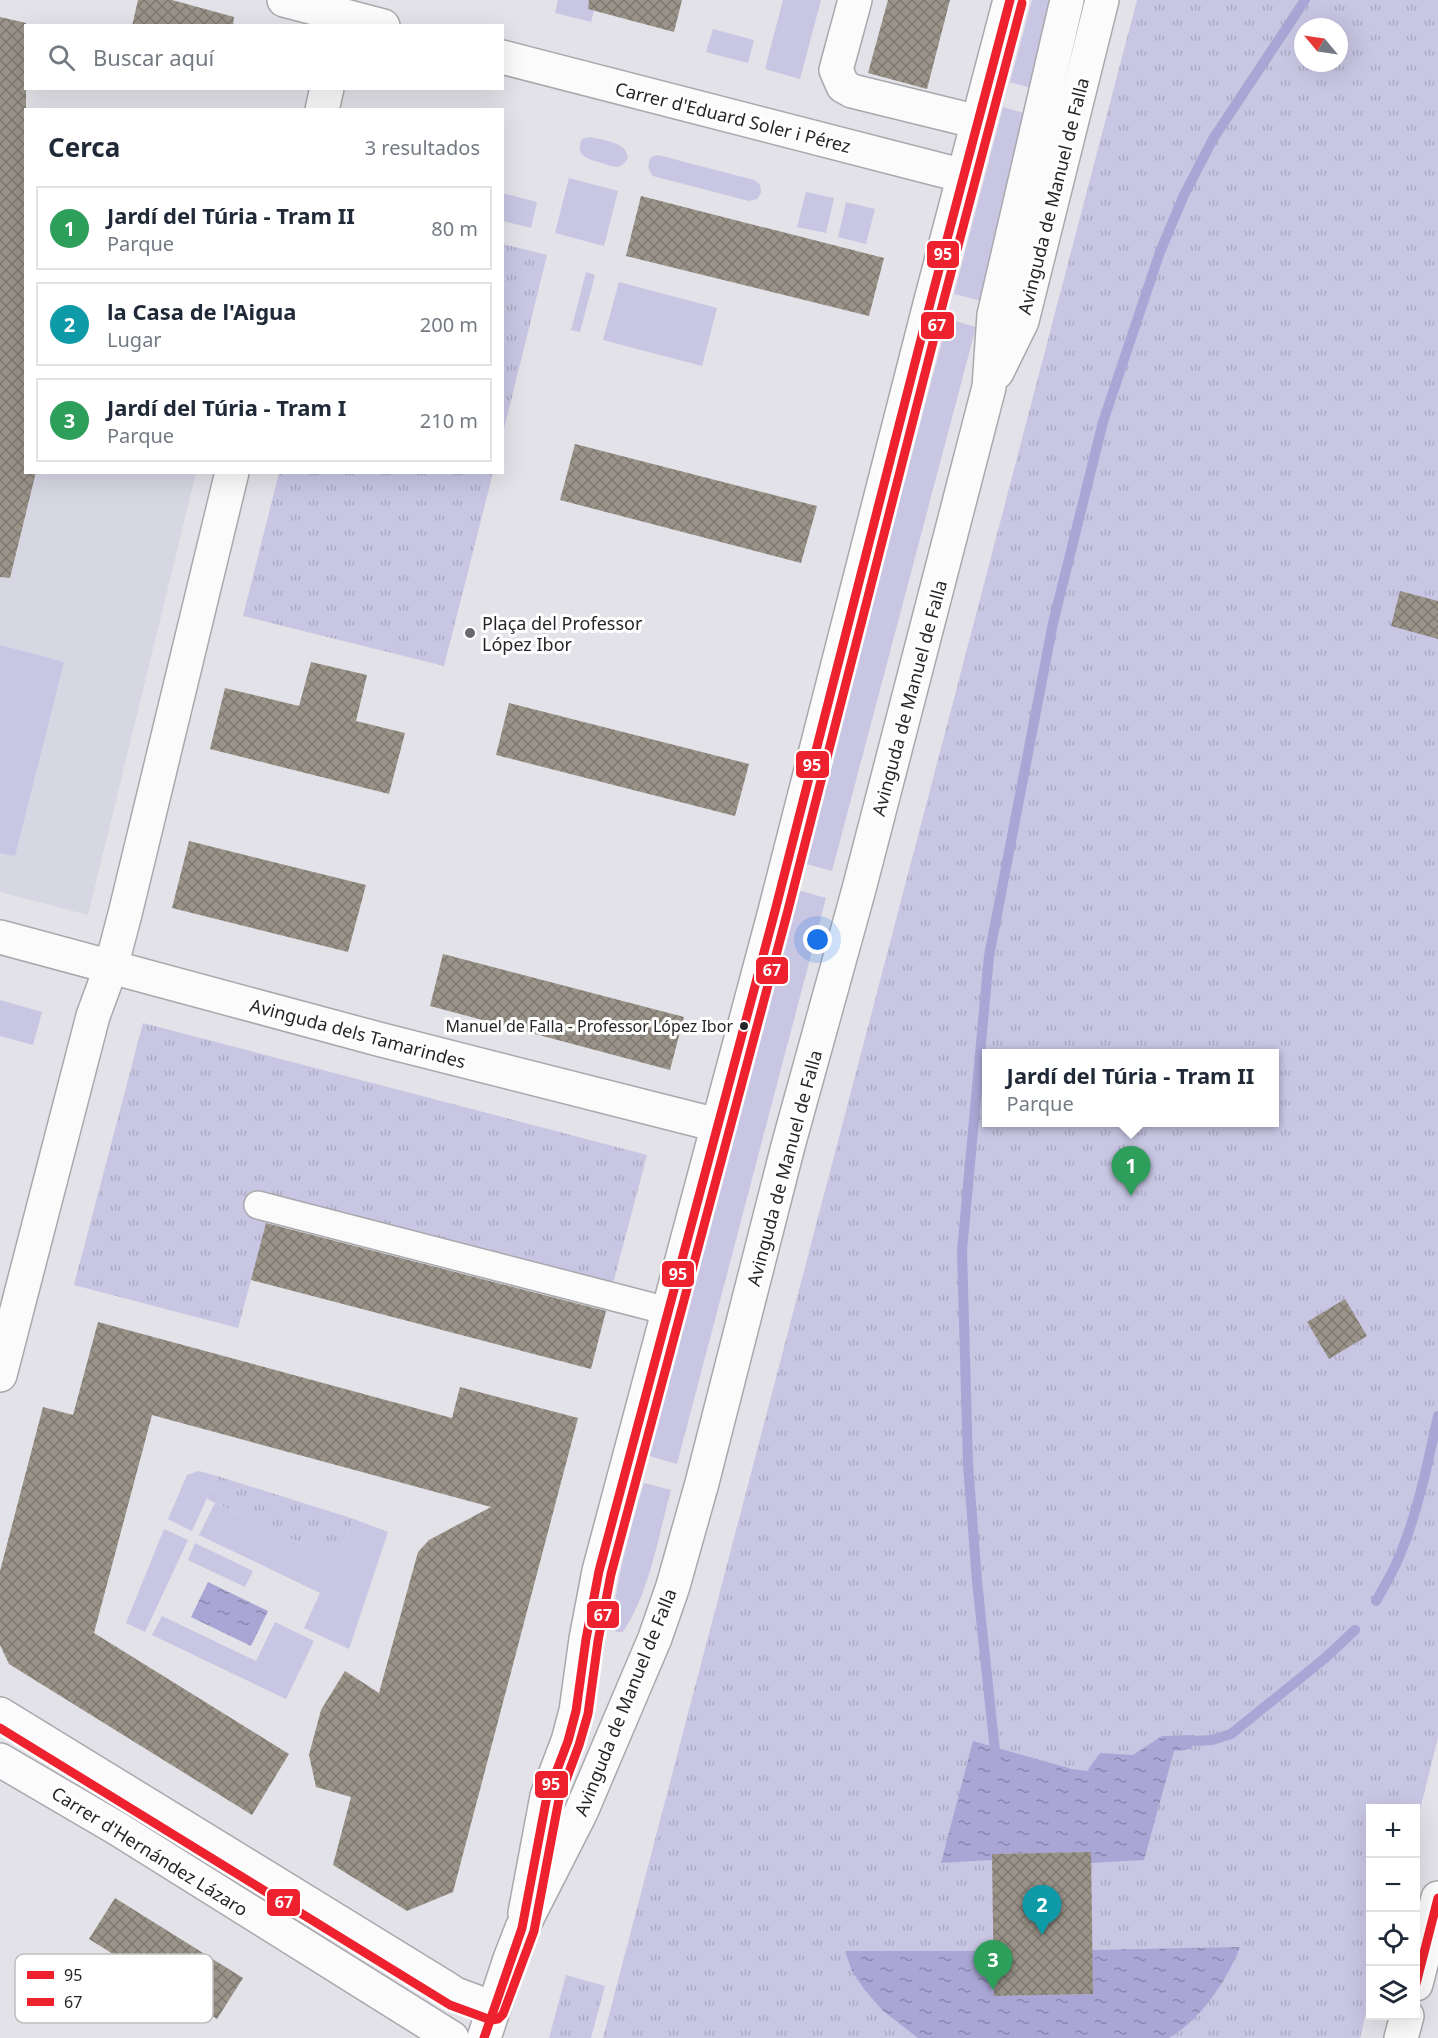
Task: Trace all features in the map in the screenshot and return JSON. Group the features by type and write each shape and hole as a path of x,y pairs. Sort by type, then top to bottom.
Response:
{"street":[{"path":"284,0 343,21 367,24"},
{"path":"855,0 836,70 843,86 852,91 978,122"},
{"name":"Avinguda de Manuel de Falla","path":"522,1928 547,1796 568,1741 576,1711 586,1639 600,1571 775,911 1010,0"},
{"name":"Avinguda de Manuel de Falla","path":"488,2023 522,1928 581,1812 655,1638 673,1586 702,1483 788,1146 859,889 989,387 994,315 1067,0"},
{"name":"Avinguda de Manuel de Falla","path":"989,387 1022,321 1102,0"},
{"name":"Carrer d'Eduard Soler i Pérez","path":"504,58 964,176"},
{"path":"322,108 327,90"},
{"path":"0,1375 93,1016 111,967 232,474"},
{"name":"Avinguda dels Tamarindes","path":"0,937 382,1040 717,1125"},
{"path":"258,1205 668,1311"},
{"path":"0,1714 449,1990 488,2023"},
{"name":"Carrer d'Hernández Lázaro","path":"0,1760 117,1829 452,2038"},
{"path":"1420,1969 1438,1899"},
{"path":"1401,2038 1406,2020"}],"shaded area":[{"path":"0,300 24,459 24,474 196,474 88,915 0,892"}],"green space":[{"path":"558,0 597,0 591,22 555,13"},
{"path":"783,0 821,0 800,79 765,69"},
{"path":"1032,0 1056,0 1038,90 1010,82"},
{"path":"1137,0 1438,0 1438,1738 1420,1810 1420,1804 1366,1804 1366,2013 1360,2038 603,2038"},
{"path":"713,29 754,40 748,63 706,52"},
{"path":"1003,107 1030,115 982,301 954,294"},
{"path":"590,137 619,145 628,158 617,167 587,158 581,153 580,145 582,139"},
{"path":"658,155 754,180 760,185 761,193 757,199 749,201 653,176 649,169 649,162 651,157"},
{"path":"569,178 618,191 604,246 555,233"},
{"path":"806,192 834,198 826,233 797,227"},
{"path":"504,194 537,202 531,228 504,221"},
{"path":"846,202 875,209 866,244 838,237"},
{"path":"504,244 547,255 504,429"},
{"path":"586,272 595,275 580,332 571,330"},
{"path":"619,282 717,308 702,366 603,340"},
{"path":"948,319 976,327 832,871 803,863"},
{"path":"279,474 493,474 444,666 243,616"},
{"path":"0,645 64,662 15,856 0,853"},
{"path":"797,890 826,898 677,1464 649,1456"},
{"path":"0,1000 42,1012 33,1045 0,1036"},
{"path":"143,1023 647,1155 606,1310 267,1221 238,1328 74,1285"},
{"path":"199,1471 217,1476 192,1531 168,1519 187,1475"},
{"path":"217,1476 354,1519 336,1560 207,1499"},
{"path":"644,1483 671,1490 647,1581 623,1632 616,1632 614,1620 618,1582"},
{"path":"215,1503 336,1560 354,1519 388,1532 349,1649 304,1628 320,1593 199,1535"},
{"path":"164,1529 188,1540 145,1632 126,1623"},
{"path":"195,1543 253,1571 245,1587 188,1560"},
{"path":"162,1616 256,1661 275,1622 314,1641 286,1699 152,1635"},
{"path":"566,1975 605,1986 591,2038 549,2038"}],"water":[{"path":"208,1582 268,1611 251,1646 191,1617"},
{"path":"1195,1735 1191,1749 1174,1751 1144,1860 1091,1863 1091,1852 992,1854 992,1860 941,1863 973,1741 1072,1769 1087,1771 1100,1753 1133,1755 1162,1736"},
{"path":"1240,1947 1228,1973 1212,1998 1192,2020 1169,2038 918,2038 882,2010 864,1989 852,1971 845,1951 993,1951 994,1996 1035,1995 1035,1963 1050,1963 1051,1995 1092,1994 1092,1950"}],"building":[{"path":"138,0 172,0 234,17 233,24 132,24"},
{"path":"589,0 682,0 674,32 588,9"},
{"path":"888,0 950,0 927,89 868,73"},
{"path":"0,17 26,23 24,24 26,108 24,108 24,474 36,474 10,578 0,577"},
{"path":"641,196 884,258 869,316 626,256"},
{"path":"575,444 817,506 801,563 560,500"},
{"path":"1400,591 1438,601 1438,639 1391,626"},
{"path":"311,662 367,675 356,721 405,733 389,794 210,749 225,688 299,706"},
{"path":"509,703 749,764 735,816 496,755"},
{"path":"189,841 366,885 348,952 172,908"},
{"path":"443,954 684,1017 670,1070 430,1006"},
{"path":"266,1223 606,1311 591,1369 251,1280"},
{"path":"1345,1299 1367,1336 1329,1359 1307,1322"},
{"path":"98,1322 452,1418 460,1387 578,1418 453,1892 407,1911 333,1865 351,1797 316,1787 309,1755 321,1710 345,1671 379,1693 418,1552 429,1540 491,1507 152,1415 94,1633 289,1754 252,1815 9,1664 0,1645 0,1571 43,1407 73,1415"},
{"path":"1091,1852 1093,1994 994,1996 992,1854"},
{"path":"115,1898 205,1954 113,1954 89,1939"},
{"path":"213,1959 243,1978 217,2019 213,2016"}],"waterway":[{"path":"996,1761 977,1581 968,1464 962,1251 989,956 1053,623 1103,422 1160,252 1184,195 1213,139 1305,0"},
{"path":"1376,1601 1396,1564 1410,1528 1438,1416"},
{"path":"1194,1741 1212,1740 1231,1734 1324,1659 1355,1630"}],"transit line":[{"name":"95","path":"484,2038 522,1928 547,1796 568,1741 576,1711 586,1639 599,1571 775,911 1010,0"},
{"name":"67","path":"0,1728 450,2005 491,2020 498,2019 503,2014 534,1931 559,1799 588,1714 598,1641 611,1574 787,914 1022,3"},
{"name":"95","path":"1420,1968 1438,1898"}],"place":[{"name":"Plaça del Professor López Ibor","path":"470,633"},
{"name":"Manuel de Falla - Professor López Ibor","path":"744,1026"},
{"name":"Jardí del Túria - Tram II","path":"1131,1196"},
{"name":"la Casa de l'Aigua","path":"1042,1935"},
{"name":"Jardí del Túria - Tram I","path":"993,1990"}]}
